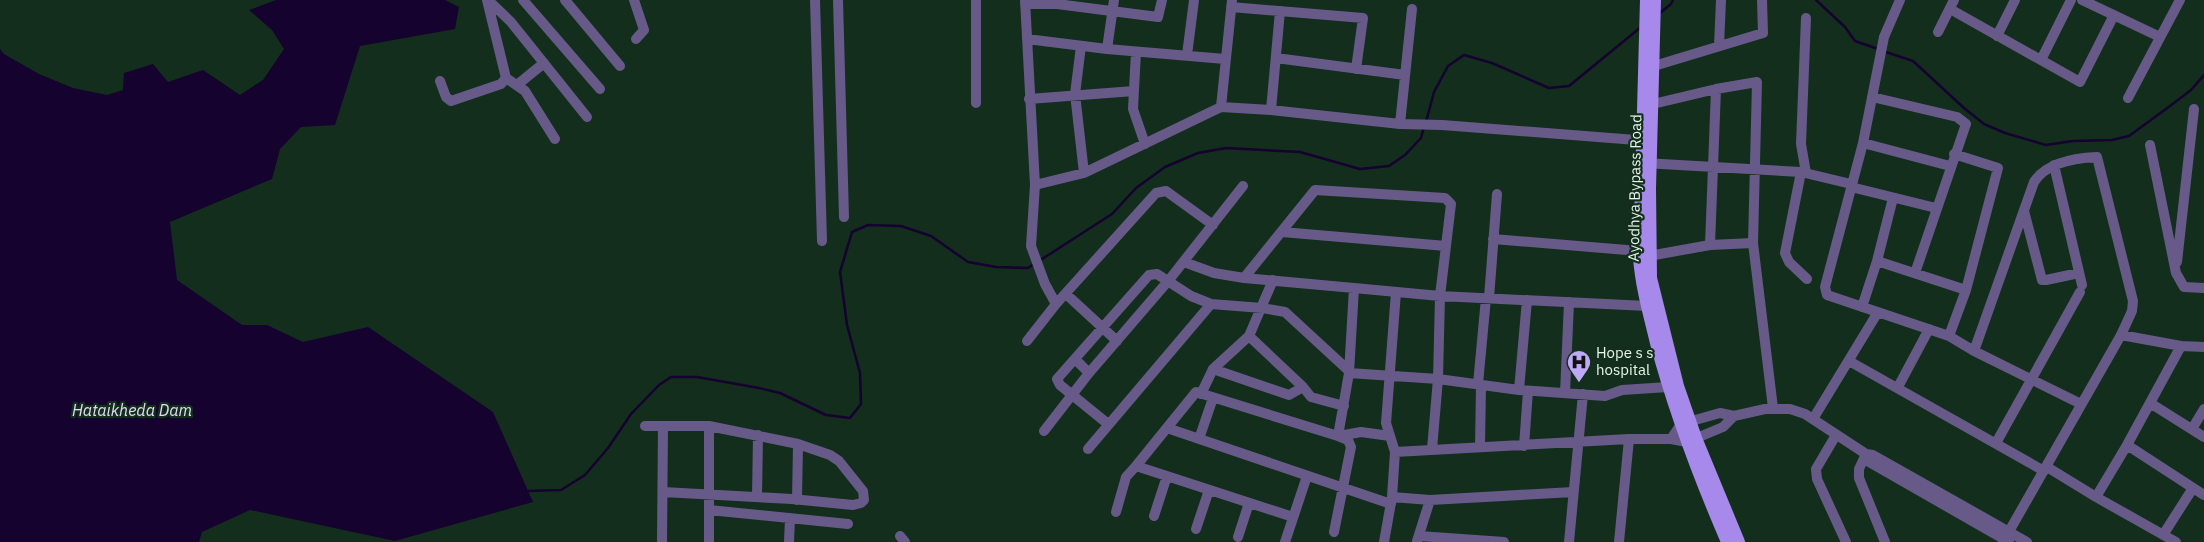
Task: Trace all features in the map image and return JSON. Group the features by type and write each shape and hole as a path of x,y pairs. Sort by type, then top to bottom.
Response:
{"main road":[{"name":"Ayodhya Bypass Road","path":"1646,0 1650,47 1654,66 1653,104 1647,141"},
{"name":"Ayodhya Bypass Road","path":"1655,0 1650,47 1644,253 1640,279 1652,305 1678,386 1691,440 1727,542"},
{"name":"Ayodhya Bypass Road","path":"1652,305 1668,387 1686,422"},
{"name":"Ayodhya Bypass Road","path":"1691,440 1739,542"}],"street":[{"path":"488,0 511,22 586,117"},
{"path":"488,0 506,78 525,91 555,139"},
{"path":"523,0 600,90"},
{"path":"565,0 620,66"},
{"path":"634,0 644,30 636,39"},
{"path":"815,0 822,242"},
{"path":"838,0 844,217"},
{"path":"976,0 976,103"},
{"path":"1056,304 1045,284 1032,246 1035,185 1025,2 1114,5 1158,17 1162,0"},
{"path":"1187,55 1194,0"},
{"path":"1719,46 1721,0"},
{"path":"1654,66 1763,33 1762,0"},
{"path":"1900,0 1884,38 1863,143 1825,287 1827,295 1949,336 2081,404"},
{"path":"1997,36 2015,0"},
{"path":"2041,60 2071,0"},
{"path":"2082,0 2160,37"},
{"path":"2128,98 2180,0"},
{"path":"1221,107 1232,4 1280,11 1363,18 1356,69"},
{"path":"1107,49 1114,5"},
{"path":"1938,32 1952,5 1997,36 2080,82 2114,16"},
{"path":"1400,124 1412,9"},
{"path":"1271,110 1280,11"},
{"path":"1806,18 1801,144 1804,172 1785,253 1789,262 1807,279"},
{"path":"1027,39 1136,52 1225,59"},
{"path":"1081,46 1075,94 1084,174"},
{"path":"1136,52 1134,109 1145,144"},
{"path":"1276,58 1405,75"},
{"path":"517,85 544,63"},
{"path":"440,81 446,97 451,101 501,84 506,78"},
{"path":"1653,104 1716,89 1757,82 1753,243 1773,408"},
{"path":"1710,245 1716,89"},
{"path":"1029,99 1134,91"},
{"path":"1872,97 1958,117 1966,124 1954,154 1915,273"},
{"path":"1035,185 1084,174 1221,107 1271,110 1400,124 1418,123 1647,141"},
{"path":"2176,273 2194,109"},
{"path":"1863,143 1950,166"},
{"path":"2150,144 2176,273 2184,287 2204,288"},
{"path":"1949,336 1966,290 1998,168 1954,154"},
{"path":"1974,350 2034,182 2045,169 2054,165 2094,157 2098,158 2133,301 2132,311 2121,335 2007,539"},
{"path":"1646,163 1804,172 1893,198 1936,208"},
{"path":"1996,443 2081,288 2054,165"},
{"path":"1044,431 1089,374 1170,280 1242,186"},
{"path":"1244,278 1315,190 1445,198 1451,204 1440,296 1438,379 1432,449"},
{"path":"1027,341 1056,304 1156,193 1166,191 1172,194 1212,225"},
{"path":"1480,448 1480,384 1497,194"},
{"path":"1862,307 1877,261 1893,198"},
{"path":"2024,210 2042,280 2079,273"},
{"path":"1282,232 1446,246"},
{"path":"1493,239 1644,253 1710,245 1753,243"},
{"path":"1877,261 1966,290"},
{"path":"1184,262 1214,273 1244,278 1396,292 1440,296 1652,305"},
{"path":"1108,424 1060,385 1057,379 1149,275 1157,274 1170,280 1191,296 1211,304 1262,308 1285,312 1349,371 1438,379 1524,390 1605,396 1622,390 1668,387"},
{"path":"1201,394 1213,369 1249,336 1273,280"},
{"path":"1342,436 1340,424 1349,371 1354,288"},
{"path":"1384,542 1391,501 1395,452 1386,423 1396,292"},
{"path":"1066,294 1117,341"},
{"path":"1524,446 1527,300"},
{"path":"1565,393 1569,302"},
{"path":"1088,449 1211,304"},
{"path":"1813,419 1878,312"},
{"path":"1898,387 1929,329"},
{"path":"2121,335 2181,346 2204,347"},
{"path":"1249,336 1303,387 1311,397 1344,406"},
{"path":"2096,497 2127,445 2181,346"},
{"path":"1075,359 1089,374"},
{"path":"1849,360 2176,542"},
{"path":"1213,369 1290,395 1303,387"},
{"path":"1116,512 1126,477 1196,392 1342,436 1348,440 1351,447 1334,532"},
{"path":"1569,542 1583,394"},
{"path":"1199,439 1213,398"},
{"path":"2150,403 2204,437"},
{"path":"1671,439 1686,422 1720,412 1734,416 1773,408 1796,410 1866,454 1873,455 2007,539 2027,542"},
{"path":"2192,429 2204,409"},
{"path":"1395,452 1524,446 1578,441 1629,439 1691,440 1723,427 1734,416"},
{"path":"645,426 709,426 798,444 830,455 839,461 863,491 864,497 861,503 853,505 663,492"},
{"path":"662,542 663,426"},
{"path":"709,426 709,542"},
{"path":"1167,428 1342,488 1391,501 1573,492"},
{"path":"1342,436 1361,432 1390,436"},
{"path":"757,497 758,435"},
{"path":"1836,435 1816,469 1817,479 1846,542"},
{"path":"1619,542 1629,439"},
{"path":"796,500 798,444"},
{"path":"2127,445 2204,495"},
{"path":"1866,454 1859,469 1859,478 1885,542"},
{"path":"1136,466 1293,517"},
{"path":"1154,516 1168,476"},
{"path":"1285,542 1307,476"},
{"path":"2163,535 2193,488"},
{"path":"1196,529 1209,490"},
{"path":"1430,500 1418,539 1504,542"},
{"path":"1238,537 1250,503"},
{"path":"709,510 848,524"},
{"path":"789,542 790,518"}],"water":[{"name":"Hataikheda Dam","path":"276,0 445,0 459,7 455,29 360,46 335,125 301,127 280,149 272,179 170,222 177,280 242,325 267,325 303,342 368,327 493,412 533,502 395,541 250,510 202,532 199,542 0,542 0,49 4,54 39,74 73,88 107,95 123,90 124,73 153,64 168,82 203,70 240,95 263,80 284,49 272,30 249,10"}],"waterway":[{"path":"1660,13 1673,0"},
{"path":"1816,0 1845,27 1855,41 1878,49"},
{"path":"1426,122 1434,92 1448,66 1464,55 1492,63 1549,88 1569,86 1641,27"},
{"path":"1883,51 1913,61 1984,124 2005,133 2046,145 2073,141 2112,140 2129,136 2191,90 2204,75"},
{"path":"1039,261 1112,214 1136,188 1165,167 1198,153 1226,148 1300,152 1360,169 1389,166 1405,155 1421,138 1424,127"},
{"path":"526,491 561,490 585,475 608,448 631,414 659,385 671,377 697,377 759,388 780,393 826,415 850,418 861,404 860,373 847,325 840,272 852,232 868,225 901,226 931,236 968,262 996,267 1028,268 1034,264"}],"place":[{"name":"Hope s s hospital","path":"1579,383"}]}
